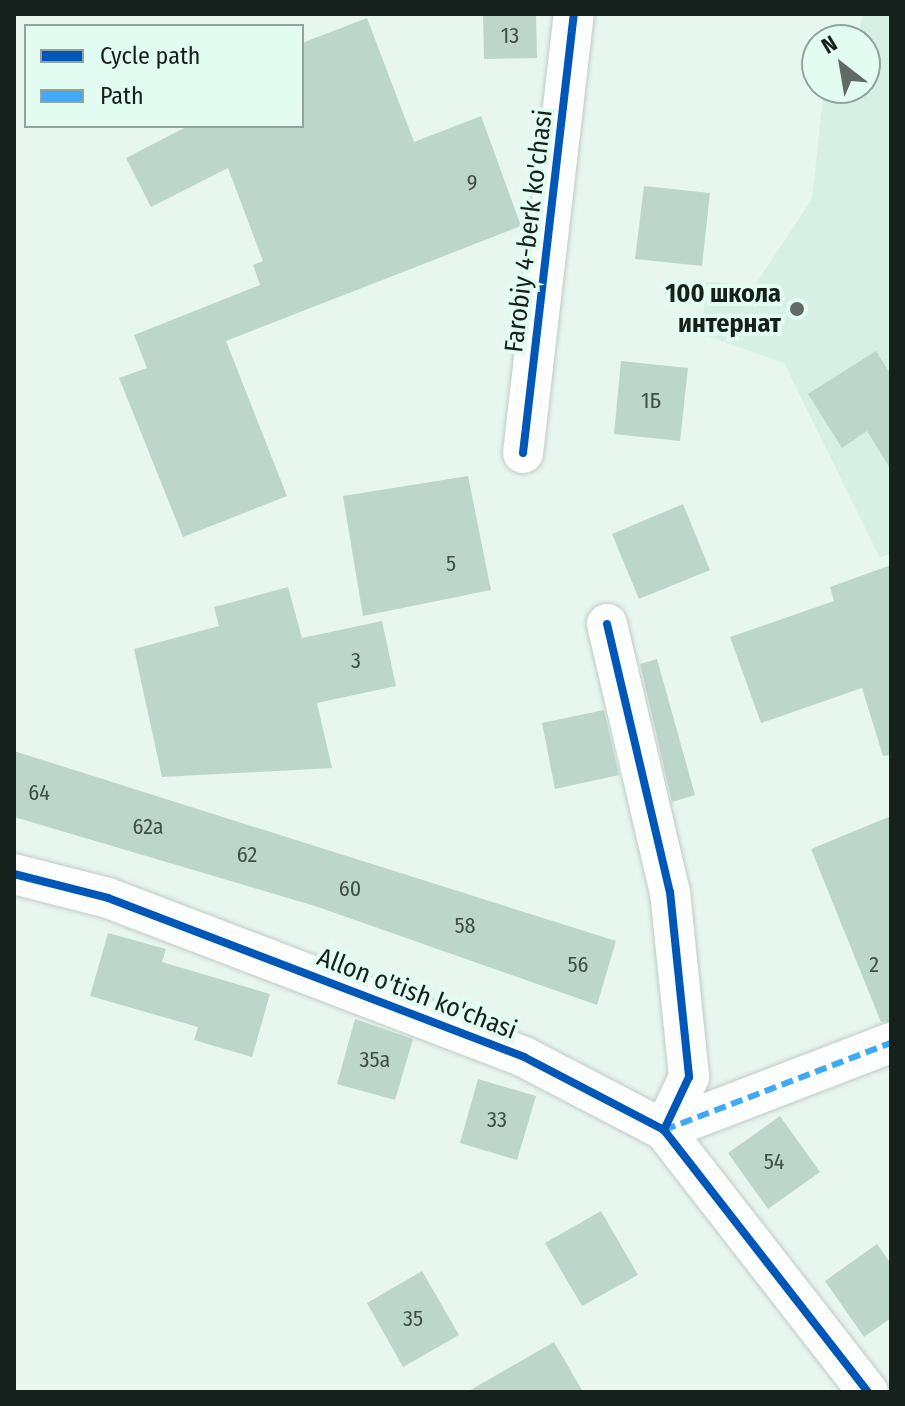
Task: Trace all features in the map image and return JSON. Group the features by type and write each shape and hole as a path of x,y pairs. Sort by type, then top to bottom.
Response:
{"street":[{"name":"Farobiy 4-berk ko'chasi","path":"523,453 574,14"},
{"path":"607,624 670,892 689,1077 664,1130"},
{"name":"Allon o'tish ko'chasi","path":"14,874 108,898 467,1034 524,1057 664,1130 868,1392"},
{"path":"664,1130 891,1043"}],"shaded area":[{"name":"100 школа интернат","path":"863,14 891,14 891,553 880,558 784,363 702,334 706,282 755,285 812,199 822,104 881,104 881,24 861,24"}],"building":[{"path":"483,14 536,14 537,58 484,59"},
{"path":"367,18 414,142 481,116 521,226 226,341 287,496 183,537 119,378 147,368 134,335 260,285 253,265 263,261 228,168 151,207 126,158 184,128 304,128 304,42"},
{"path":"644,186 710,193 702,266 635,259"},
{"path":"876,351 891,375 891,470 867,431 842,448 808,394"},
{"path":"621,361 688,368 680,441 614,434"},
{"path":"468,476 491,590 363,616 343,496"},
{"path":"683,504 710,570 639,599 612,534"},
{"path":"891,565 891,755 883,756 862,688 761,723 730,637 834,601 830,587"},
{"path":"288,587 302,638 382,621 396,686 317,703 332,768 162,777 134,649 219,626 214,607"},
{"path":"657,659 695,795 672,802 640,664"},
{"path":"604,710 619,775 555,789 542,723"},
{"path":"14,751 616,941 597,1005 315,906 14,817"},
{"path":"891,816 891,1021 881,1022 811,849"},
{"path":"108,933 166,949 162,962 270,994 252,1057 194,1040 198,1027 90,996"},
{"path":"355,1019 413,1039 395,1100 337,1084"},
{"path":"478,1079 536,1096 517,1160 460,1143"},
{"path":"780,1116 820,1172 768,1209 728,1153"},
{"path":"601,1211 638,1275 582,1306 545,1243"},
{"path":"877,1244 891,1264 891,1318 864,1337 825,1281"},
{"path":"422,1271 459,1335 403,1367 367,1303"},
{"path":"554,1342 583,1392 467,1392"}],"marked path":[{"path":"664,1130 891,1043"}],"cycle path":[{"path":"523,453 574,14"},
{"path":"607,624 670,892 689,1077 664,1130"},
{"path":"14,874 108,898 524,1057 664,1130 868,1392"}],"place":[{"name":"100 школа интернат","path":"797,309"}]}
